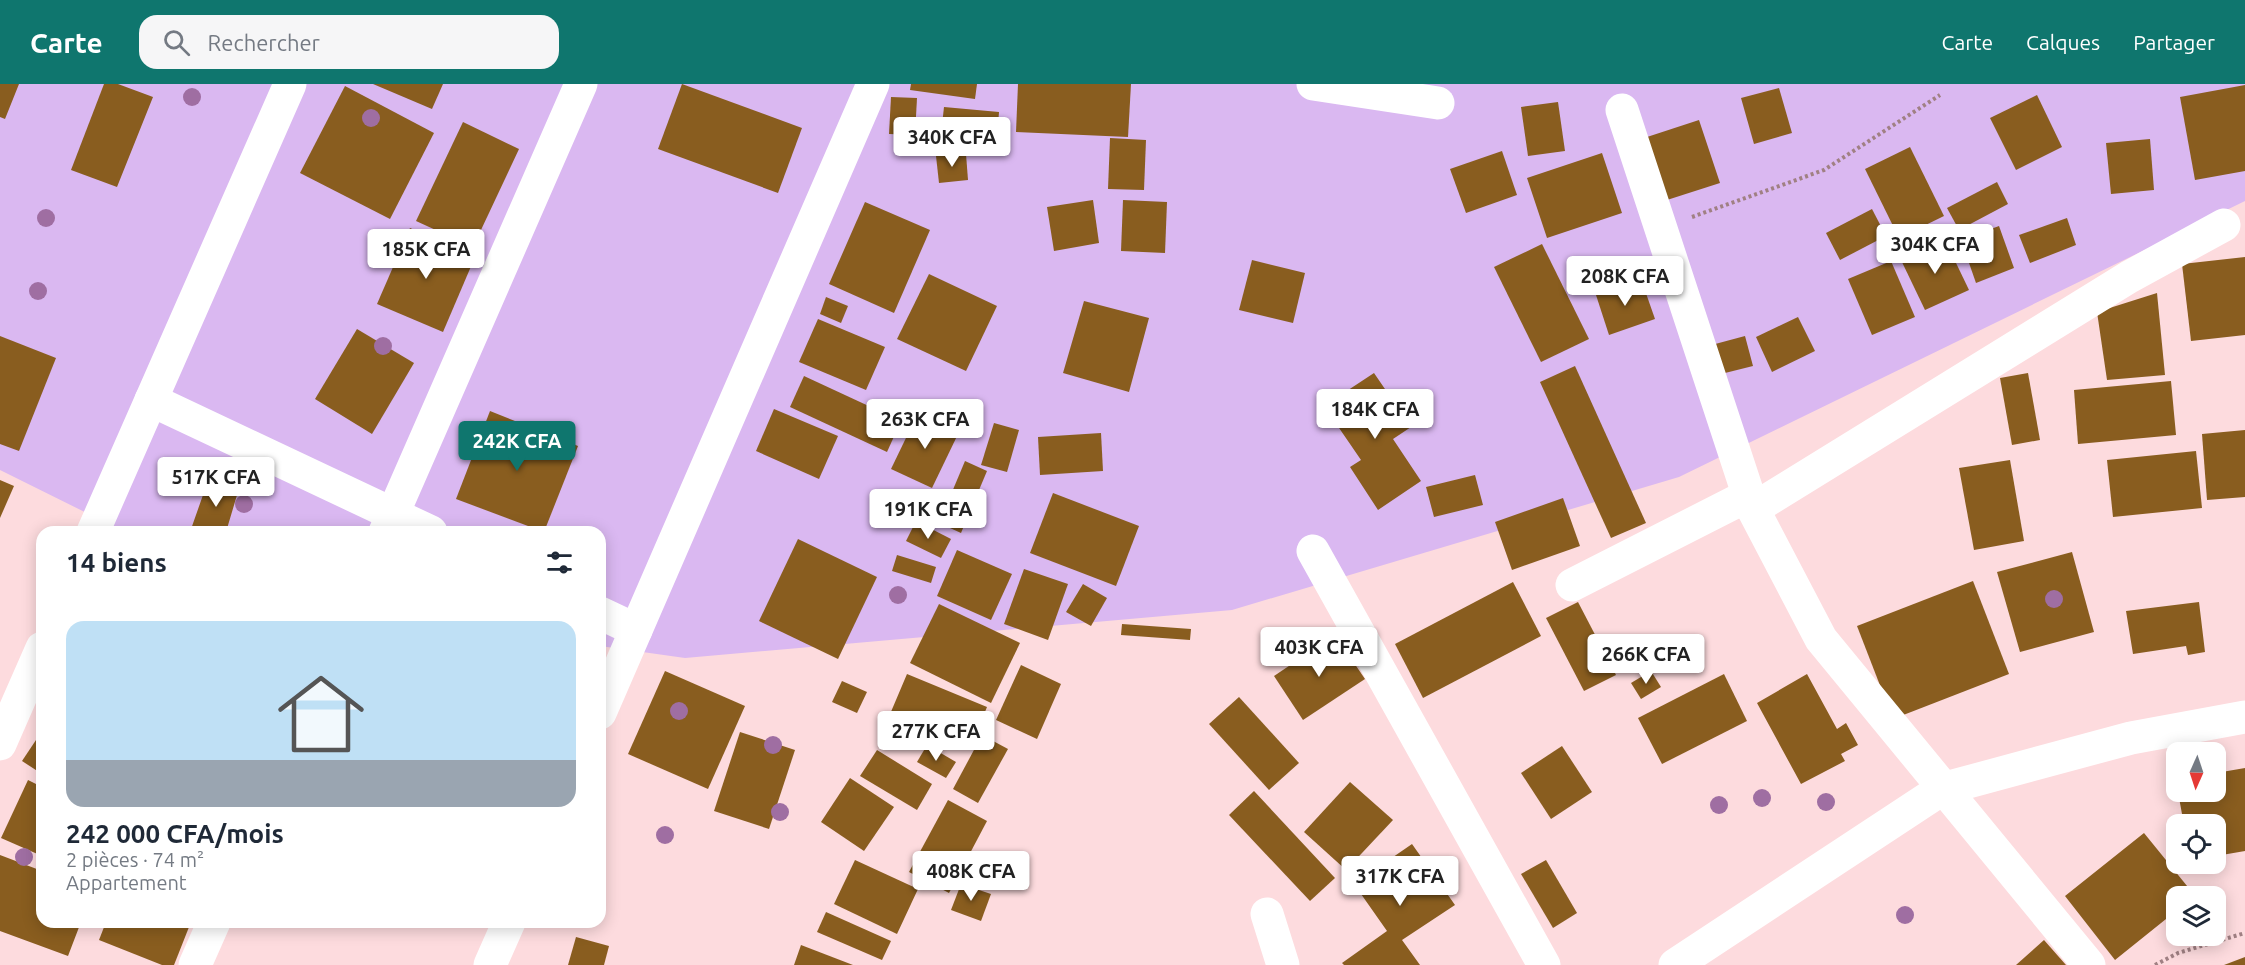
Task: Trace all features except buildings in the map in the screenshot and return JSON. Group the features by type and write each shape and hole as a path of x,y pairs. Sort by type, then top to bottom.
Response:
{"street":[{"path":"96,526 290,84"},
{"path":"151,400 389,523 582,84"},
{"path":"606,699 873,84"},
{"path":"1313,84 1438,103"},
{"path":"1622,110 1751,502 1821,639 2089,965"},
{"path":"1572,585 1751,502 2129,277 2224,225"},
{"path":"1313,551 1544,965"},
{"path":"606,616 636,630"},
{"path":"0,744 36,662"},
{"path":"1675,965 1942,789 2131,738 2245,717"},
{"path":"1267,914 1283,965"},
{"path":"195,965 211,928"},
{"path":"490,965 506,928"}],"path":[{"path":"1661,228 1824,170 1940,95"},
{"path":"2155,965 2178,953 2245,933"}],"shaded area":[{"path":"0,84 2245,84 2245,201 1679,477 1232,610 685,658 606,647 606,526 113,526 0,470"}]}
